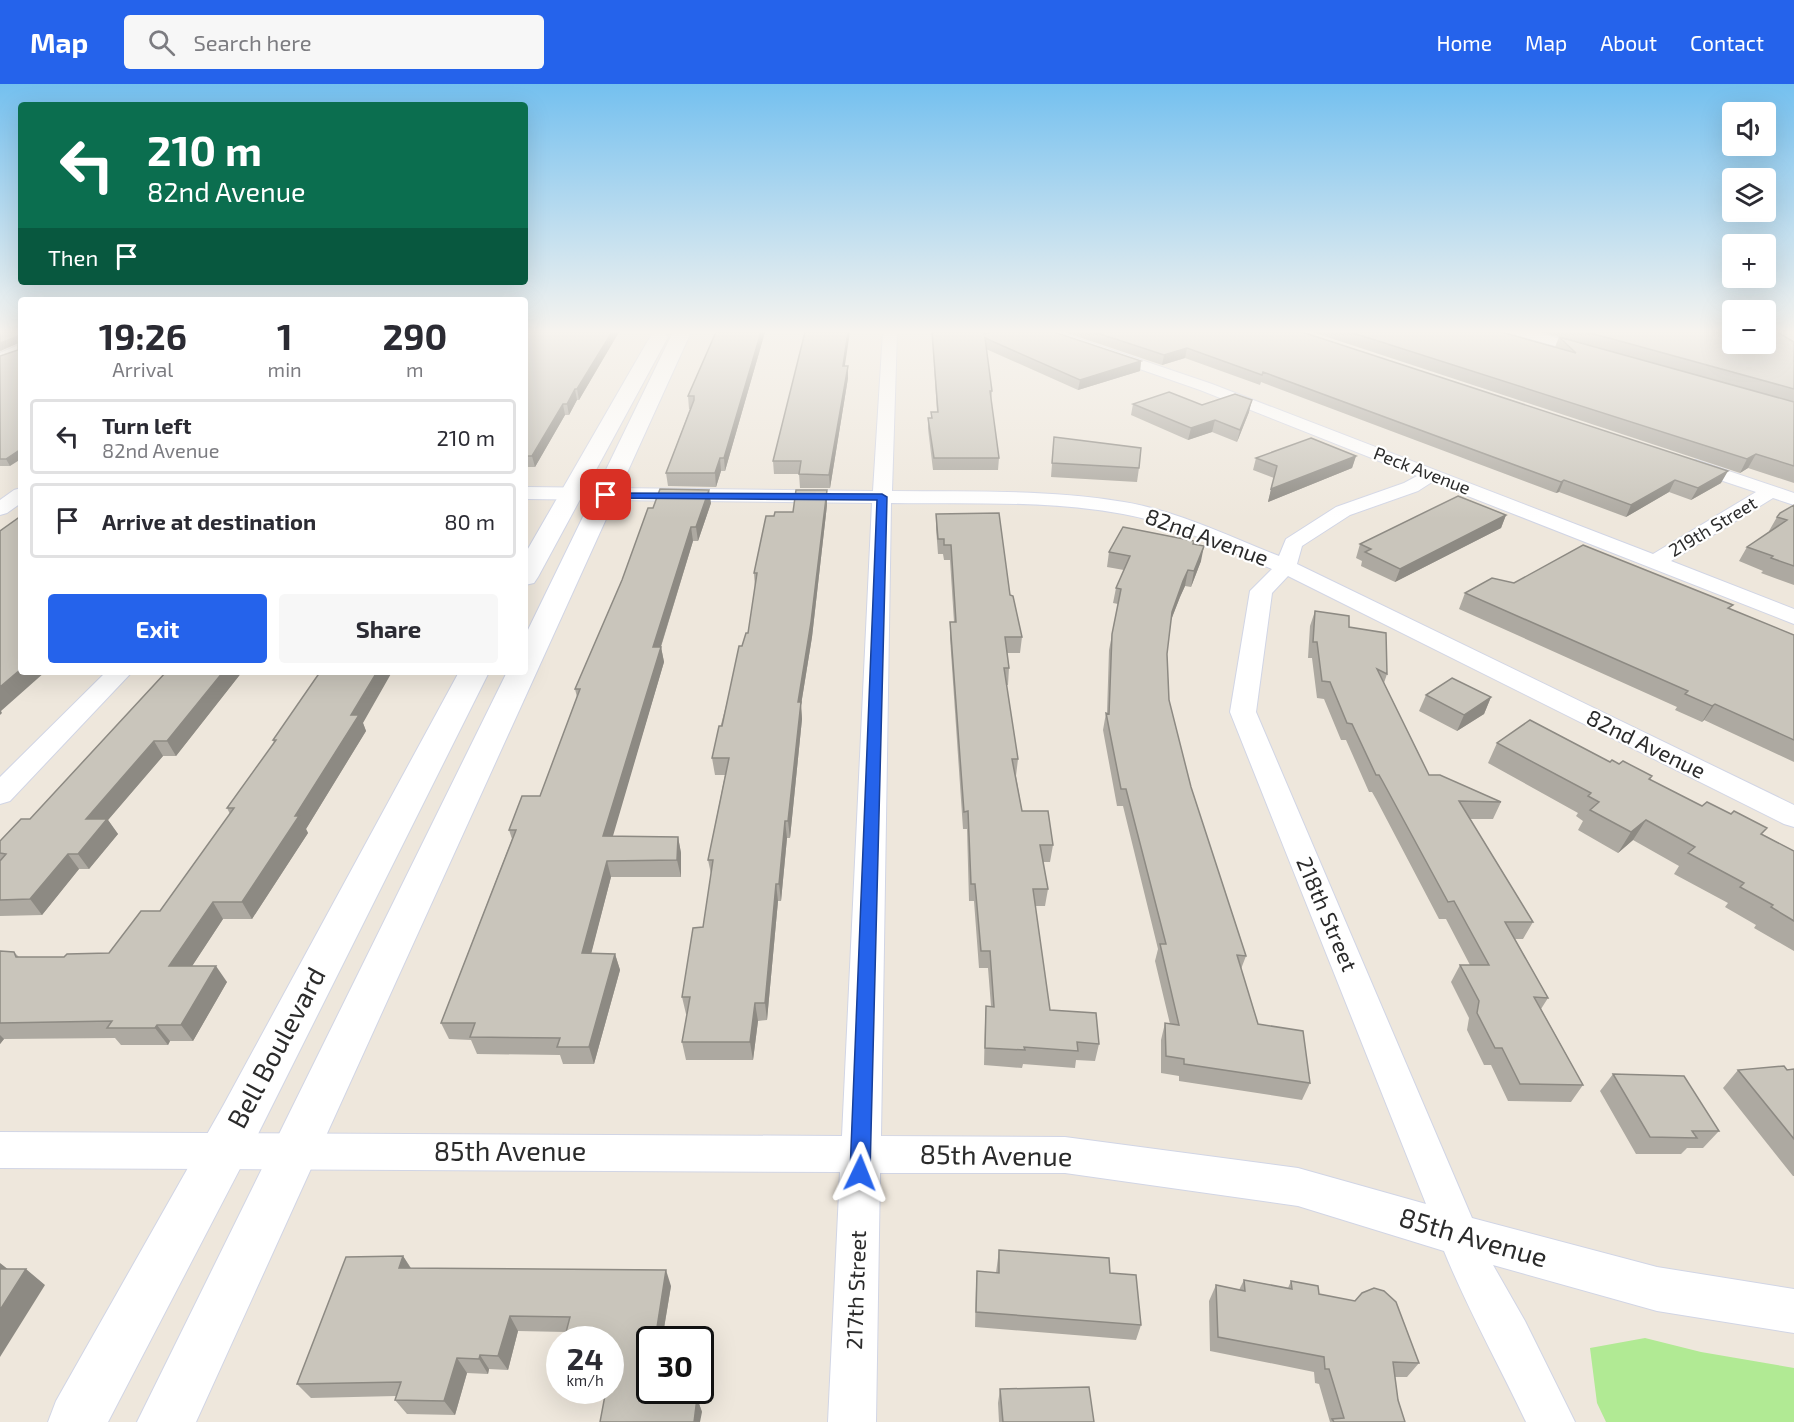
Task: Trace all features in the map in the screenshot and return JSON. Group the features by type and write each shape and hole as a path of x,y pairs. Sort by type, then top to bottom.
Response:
{"street":[{"path":"528,571 627,394"},
{"path":"528,660 653,394"},
{"name":"217th Street","path":"852,1422 887,394"},
{"name":"Peck Avenue","path":"1225,394 1794,617"},
{"path":"1671,458 1794,499"},
{"name":"218th Street","path":"1431,475 1411,487 1343,511 1293,543 1286,567 1261,591 1243,712 1481,1289 1509,1337 1551,1422"},
{"path":"0,491 18,493"},
{"name":"219th Street","path":"1655,562 1771,491"},
{"name":"82nd Avenue","path":"528,493 1056,500 1125,508 1177,522 1286,567 1794,817"},
{"path":"0,509 18,495"},
{"path":"0,794 117,675"},
{"name":"Bell Boulevard","path":"78,1422 472,675"},
{"path":"166,1422 521,675"},
{"name":"85th Avenue","path":"0,1150 1065,1155 1286,1185 1657,1289 1794,1311"}],"green space":[{"path":"1645,1338 1701,1352 1794,1368 1794,1422 1606,1422 1597,1403 1590,1348"}],"building":[{"path":"0,394 18,394 18,451 6,459 0,459"},
{"path":"528,394 572,394 567,404 563,404 532,456 528,456"},
{"path":"743,394 724,458 720,458 715,473 666,473 694,400 694,396 688,396"},
{"path":"790,394 843,394 829,475 799,474 801,461 773,461"},
{"path":"937,394 990,394 999,458 934,458 928,418 932,418 931,412 938,412"},
{"path":"1162,394 1175,394 1202,405 1234,394 1252,400 1240,430 1215,420 1191,428 1133,404"},
{"path":"1324,394 1493,394 1728,471 1698,488 1675,480 1631,505 1564,480 1561,482"},
{"path":"1545,394 1767,394 1794,402 1794,466 1756,454 1747,459"},
{"path":"1054,437 1141,448 1139,468 1052,463"},
{"path":"1311,438 1356,456 1271,489 1277,466 1256,458"},
{"path":"660,489 709,490 696,527 691,527 653,647 661,647 603,836 678,837 677,860 607,861 582,953 615,954 589,1047 557,1047 560,1038 470,1037 475,1023 441,1023 516,830 509,830 522,796 540,796 580,689 575,689 622,580 648,508 653,508"},
{"path":"796,490 827,490 811,622 798,702 801,702 788,821 785,821 779,884 776,884 765,1003 755,1003 750,1042 682,1042 690,997 682,997 693,928 703,927 713,860 708,860 729,758 712,758 719,726 722,726 739,646 742,646 746,633 748,633 757,573 754,573 766,516 774,516 775,512 793,512"},
{"path":"1458,496 1506,515 1400,569 1365,552 1371,549 1360,544"},
{"path":"1794,505 1794,566 1747,547 1787,520 1777,517"},
{"path":"999,513 1010,595 1013,596 1022,637 1005,637 1009,668 1004,668 1018,759 1012,759 1022,811 1048,811 1053,845 1040,845 1048,889 1033,889 1050,1010 1096,1013 1099,1044 1077,1042 1078,1051 1024,1047 1025,1050 985,1048 986,1006 994,1007 990,951 981,951 975,884 971,884 968,811 964,812 950,622 956,622 951,545 944,545 944,539 938,539 936,514"},
{"path":"18,518 18,672 0,687 0,531"},
{"path":"1123,527 1194,541 1193,544 1204,546 1194,571 1188,570 1172,612 1167,654 1169,700 1191,787 1246,956 1237,955 1258,1024 1303,1031 1310,1083 1184,1064 1184,1059 1166,1056 1165,1023 1179,1025 1160,944 1166,944 1126,789 1121,789 1106,713 1109,714 1112,634 1121,589 1116,588 1130,556 1109,552"},
{"path":"1583,545 1733,605 1728,608 1794,635 1794,740 1715,704 1712,706 1685,694 1688,691 1465,593 1492,578 1514,583"},
{"path":"1315,611 1349,616 1349,627 1386,633 1387,674 1377,669 1429,775 1440,775 1501,802 1459,801 1533,922 1505,922 1548,998 1534,997 1583,1085 1520,1084 1502,1048 1495,1048 1477,1013 1479,1001 1460,965 1489,965 1454,901 1448,902 1383,782 1379,775 1376,775 1352,724 1347,723 1330,682 1322,681 1317,642 1313,642"},
{"path":"163,675 221,675 167,741 154,741 86,819 107,819 78,854 68,854 30,899 0,900 0,861 6,854 0,853 0,841 21,819 30,819"},
{"path":"318,675 375,675 351,715 359,715 295,816 299,816 242,902 213,902 169,966 216,966 181,1025 157,1025 155,1028 107,1028 112,1021 0,1023 0,951 14,952 16,957 64,957 67,954 109,953 141,911 160,911 234,808 227,808 276,740 273,740"},
{"path":"1452,678 1491,697 1464,715 1426,695"},
{"path":"1530,720 1610,762 1612,760 1619,764 1623,761 1652,776 1649,779 1702,806 1707,802 1731,814 1734,811 1767,828 1761,834 1794,851 1794,921 1771,907 1773,905 1740,887 1744,883 1688,853 1695,847 1646,820 1631,832 1590,810 1599,802 1588,796 1591,793 1497,743"},
{"path":"1784,1066 1787,1070 1794,1069 1794,1139 1738,1070"},
{"path":"1613,1074 1684,1076 1719,1131 1692,1131 1697,1138 1650,1137"},
{"path":"999,1250 1109,1258 1110,1273 1136,1275 1141,1325 976,1312 977,1271 999,1273"},
{"path":"403,1256 399,1268 666,1270 657,1326 636,1326 636,1404 696,1404 694,1422 600,1422 603,1404 624,1404 624,1326 568,1326 570,1317 510,1316 498,1356 480,1355 479,1359 457,1358 444,1401 395,1400 401,1382 297,1384 346,1257"},
{"path":"0,1269 26,1269 0,1310"},
{"path":"1244,1280 1292,1289 1291,1281 1318,1286 1319,1294 1355,1301 1362,1293 1374,1288 1384,1291 1396,1302 1419,1363 1393,1362 1398,1400 1405,1422 1334,1422 1332,1419 1344,1418 1329,1369 1325,1369 1324,1357 1218,1337 1216,1285 1245,1291"},
{"path":"1089,1387 1094,1422 1003,1422 1000,1389"}],"route":[{"path":"606,495 882,497 860,1173"}]}
